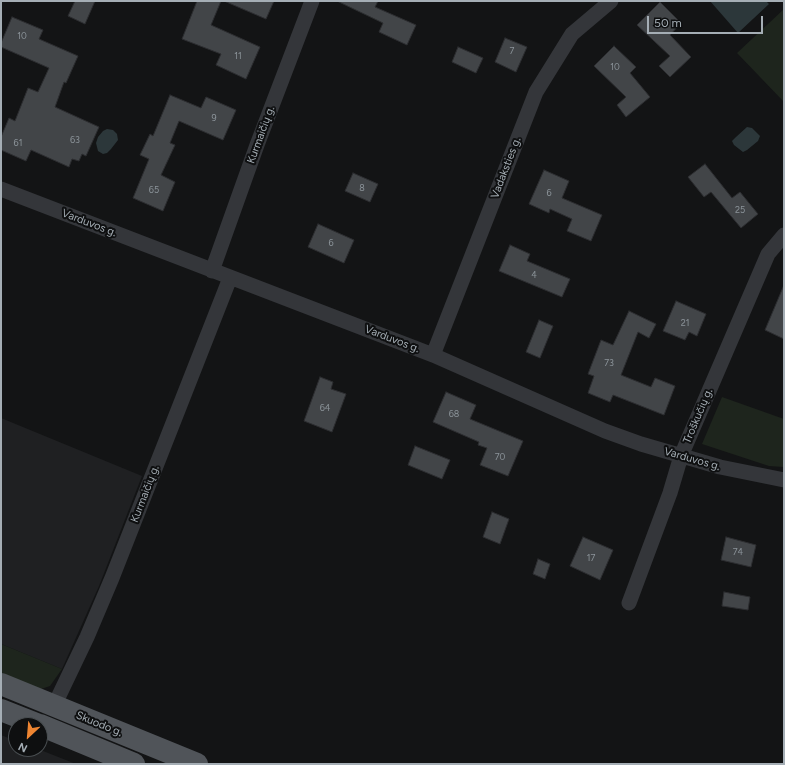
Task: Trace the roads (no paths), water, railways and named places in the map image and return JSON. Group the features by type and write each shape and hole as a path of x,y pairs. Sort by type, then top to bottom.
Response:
{"main road":[{"name":"Skuodo g.","path":"1,684 197,764"},
{"path":"1,710 19,717"},
{"path":"48,728 134,764"}],"street":[{"name":"Kurmaičių g.","path":"212,271 257,145 312,1"},
{"name":"Vadaksties g.","path":"433,355 536,92 572,34 611,1"},
{"name":"Varduvos g.","path":"1,189 433,355 598,428 641,444 720,467 784,480"},
{"name":"Troškučių g.","path":"629,603 670,493 681,456 768,254 784,235"},
{"name":"Kurmaičių g.","path":"54,706 87,637 112,578 230,278"}]}
